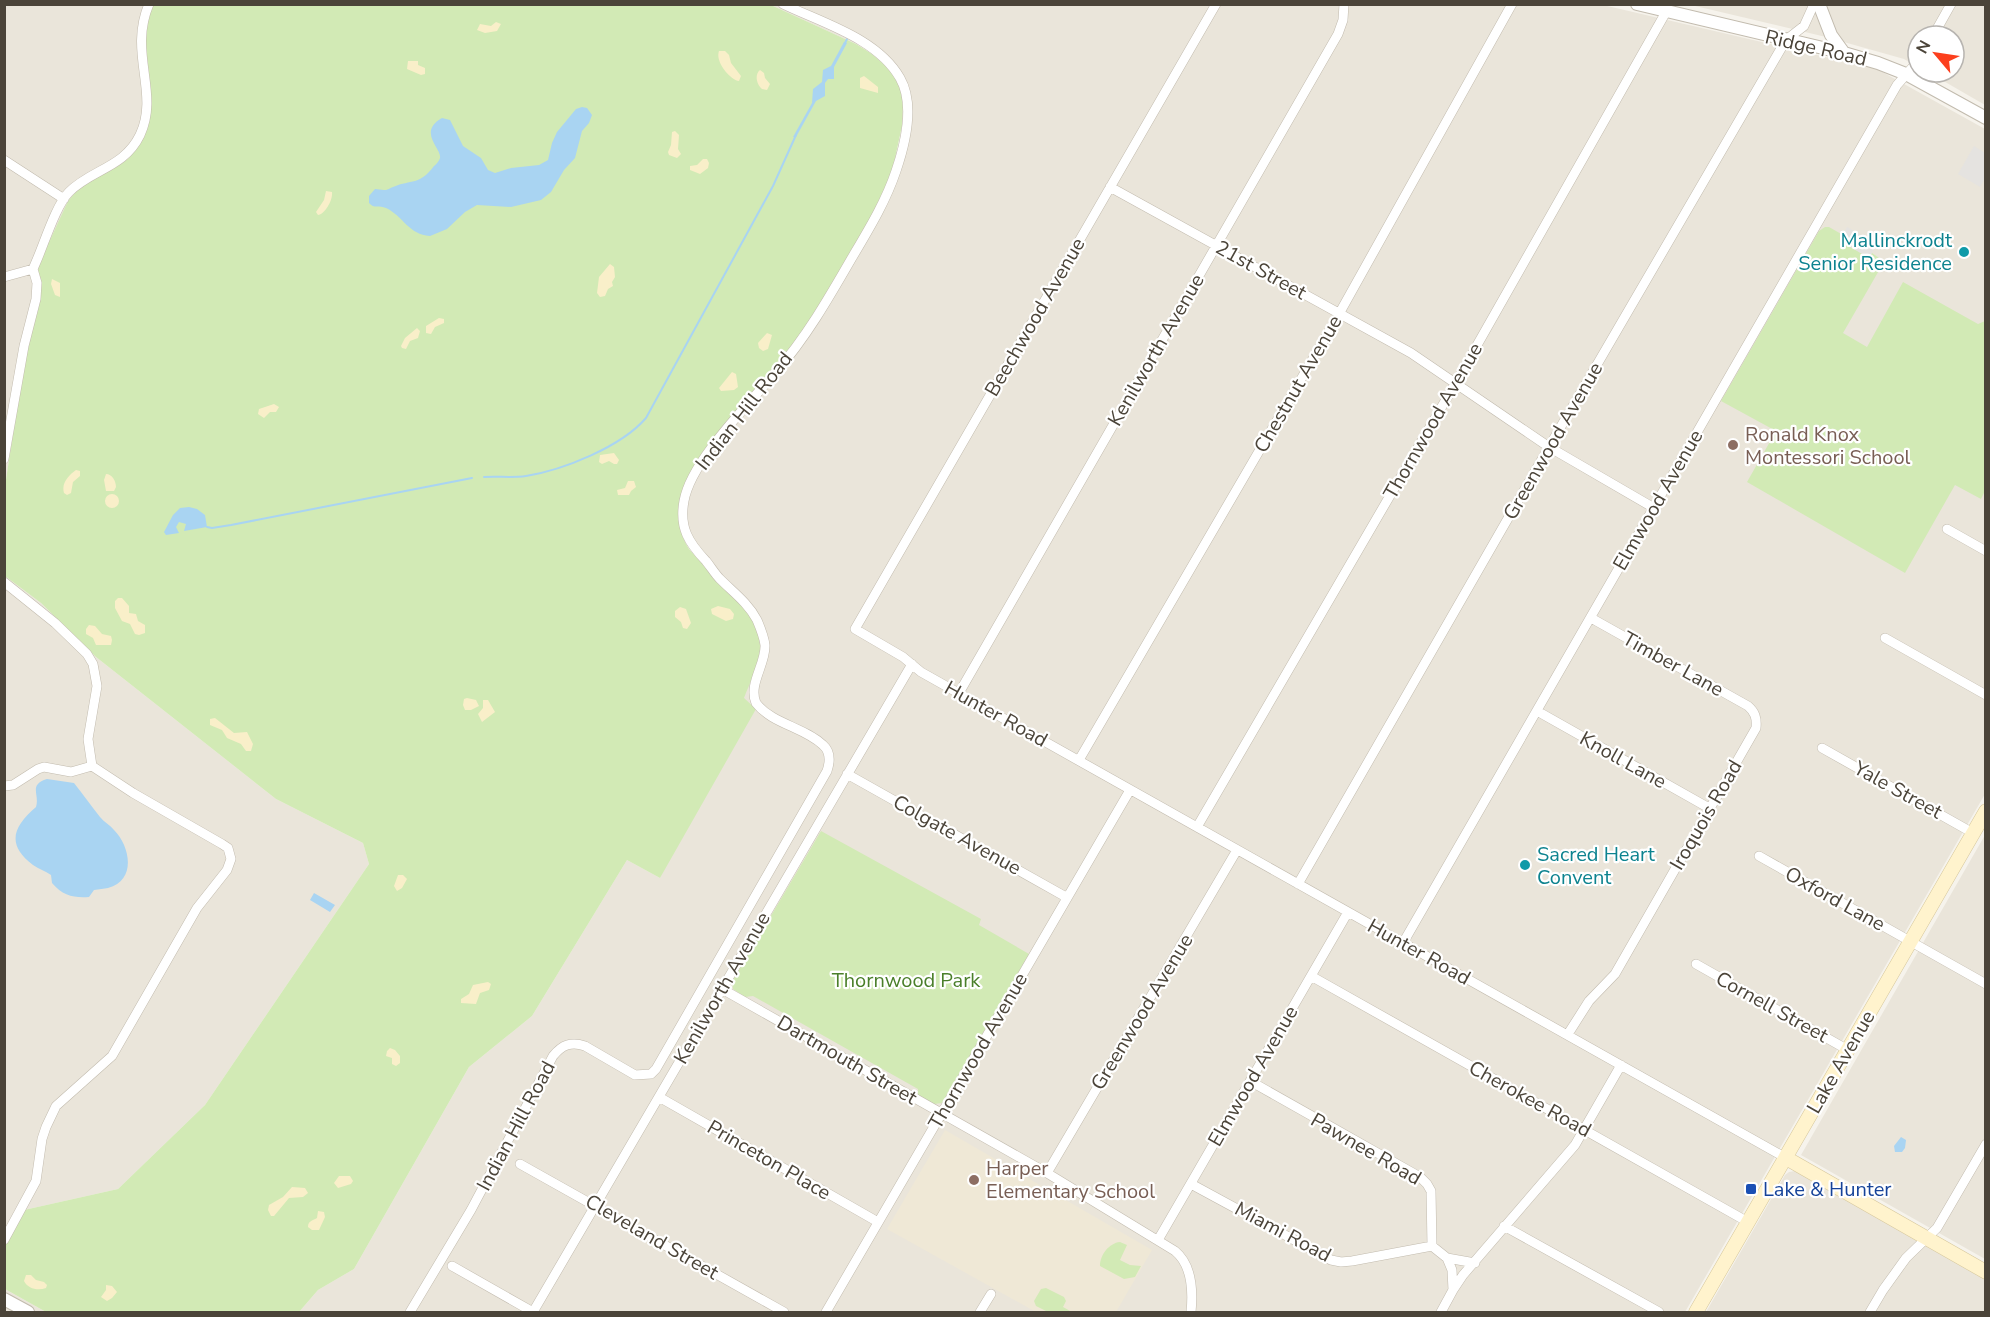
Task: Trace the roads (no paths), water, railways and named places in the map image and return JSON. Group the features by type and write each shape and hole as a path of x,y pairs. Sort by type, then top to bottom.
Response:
{"main road":[{"name":"Lake Avenue","path":"1696,1312 1986,811"},
{"name":"Hunter Road","path":"1786,1158 1986,1272"}],"street":[{"path":"4,459 24,346 36,299 37,283 33,269 64,199 75,187 123,158 135,144 145,123 148,102 141,57 141,30 149,4"},
{"name":"Indian Hill Road","path":"410,1312 471,1210 553,1056 560,1048 569,1044 585,1046 636,1075 651,1074 656,1069 830,763 830,757 824,745 768,713 756,703 754,690 761,669 765,645 756,619 741,598 719,578 695,550 682,524 686,493 697,468 780,368 824,304 866,234 889,190 903,142 907,116 905,91 902,81 889,64 879,54 852,36 783,4"},
{"name":"Beechwood Avenue","path":"855,629 1216,4"},
{"name":"Kenilworth Avenue","path":"959,693 1338,34 1343,20 1344,4"},
{"name":"Chestnut Avenue","path":"1079,760 1339,314 1512,4"},
{"name":"Ridge Road","path":"1636,4 1844,52 1906,74"},
{"name":"Greenwood Avenue","path":"1298,884 1786,40 1804,26 1814,4"},
{"path":"1819,4 1831,35 1844,52"},
{"path":"1940,24 1951,4"},
{"name":"Thornwood Avenue","path":"1197,827 1455,384 1666,12"},
{"name":"Elmwood Avenue","path":"1403,943 1897,85 1906,74"},
{"name":"Ridge Road","path":"1924,84 1986,118"},
{"path":"4,160 64,199"},
{"name":"21st Street","path":"1110,187 1411,353 1549,447 1654,508"},
{"path":"4,277 33,269"},
{"path":"1947,529 1986,551"},
{"path":"4,582 55,623 87,654 93,664 97,686 88,739 92,766 133,793 228,848 231,859 227,870 187,924 112,1056 56,1106 42,1139 36,1181 4,1240"},
{"name":"Timber Lane","path":"1591,618 1748,706 1754,713"},
{"name":"Hunter Road","path":"855,629 921,672 1786,1158"},
{"path":"1885,638 1986,695"},
{"name":"Kenilworth Avenue","path":"533,1312 912,664"},
{"name":"Knoll Lane","path":"1537,711 1709,808"},
{"name":"Iroquois Road","path":"1568,1034 1588,1001 1615,974 1756,728 1757,717 1754,713"},
{"name":"Yale Street","path":"1822,748 1973,833"},
{"path":"4,786 13,786 44,767 71,772 92,766"},
{"name":"Colgate Avenue","path":"847,774 1066,897"},
{"name":"Thornwood Avenue","path":"826,1312 1130,790"},
{"name":"Greenwood Avenue","path":"1047,1173 1237,850"},
{"name":"Oxford Lane","path":"1759,856 1986,984"},
{"name":"Elmwood Avenue","path":"1158,1240 1348,912"},
{"name":"Cornell Street","path":"1696,964 1848,1050"},
{"name":"Cherokee Road","path":"1311,976 1748,1222"},
{"name":"Dartmouth Street","path":"722,989 1047,1173 1175,1251 1185,1262 1192,1296 1191,1312"},
{"path":"1441,1312 1453,1290 1504,1226 1575,1145 1621,1065"},
{"name":"Pawnee Road","path":"1250,1081 1420,1177 1431,1191 1432,1246"},
{"name":"Princeton Place","path":"659,1097 878,1222"},
{"path":"1870,1312 1901,1264 1937,1227 1986,1144"},
{"name":"Cleveland Street","path":"520,1164 784,1312"},
{"name":"Miami Road","path":"1191,1184 1331,1260 1352,1261 1432,1246"},
{"path":"1504,1226 1659,1312"},
{"path":"1432,1246 1447,1258 1475,1263"},
{"path":"1447,1258 1452,1270 1453,1290"},
{"path":"452,1266 533,1312"},
{"path":"980,1312 991,1294"},
{"path":"4,1299 28,1312"}],"water":[{"path":"844,42 847,43 834,67 834,79 828,79 825,83 825,96 816,101 796,137 793,137 812,103 813,89 822,82 823,70 831,66"},
{"path":"587,108 592,115 582,131 575,158 564,170 551,192 541,200 511,207 477,205 465,212 447,229 430,236 411,229 392,211 369,203 369,196 375,189 387,190 415,181 424,177 437,164 440,154 432,140 431,129 442,118 450,120 463,146 481,158 488,170 495,173 511,168 539,165 548,160 557,132 576,109"},
{"path":"189,507 205,515 207,527 184,531 186,524 179,522 176,527 179,533 166,535 164,532 173,515 180,508"},
{"path":"47,779 74,783 100,817 120,837 128,862 123,878 117,884 94,890 89,897 69,895 60,891 52,883 51,875 33,865 19,850 16,843 18,829 36,807 36,787 41,781"},
{"path":"314,893 335,905 330,912 310,900"},
{"path":"1901,1137 1906,1140 1905,1148 1902,1152 1895,1152 1894,1146"}],"waterway":[{"path":"844,45 847,39"},
{"path":"484,477 526,476 574,463 607,448 635,429 646,418 773,186 796,135"},
{"path":"207,527 231,525 472,478"}],"place":[{"name":"Mallinckrodt Senior Residence","path":"1964,252"},
{"name":"Ronald Knox Montessori School","path":"1733,445"},
{"name":"Sacred Heart Convent","path":"1525,865"},
{"name":"Harper Elementary School","path":"974,1180"},
{"name":"Lake & Hunter","path":"1751,1189"}],"park label":[{"name":"Thornwood Park","path":"906,980"}]}
